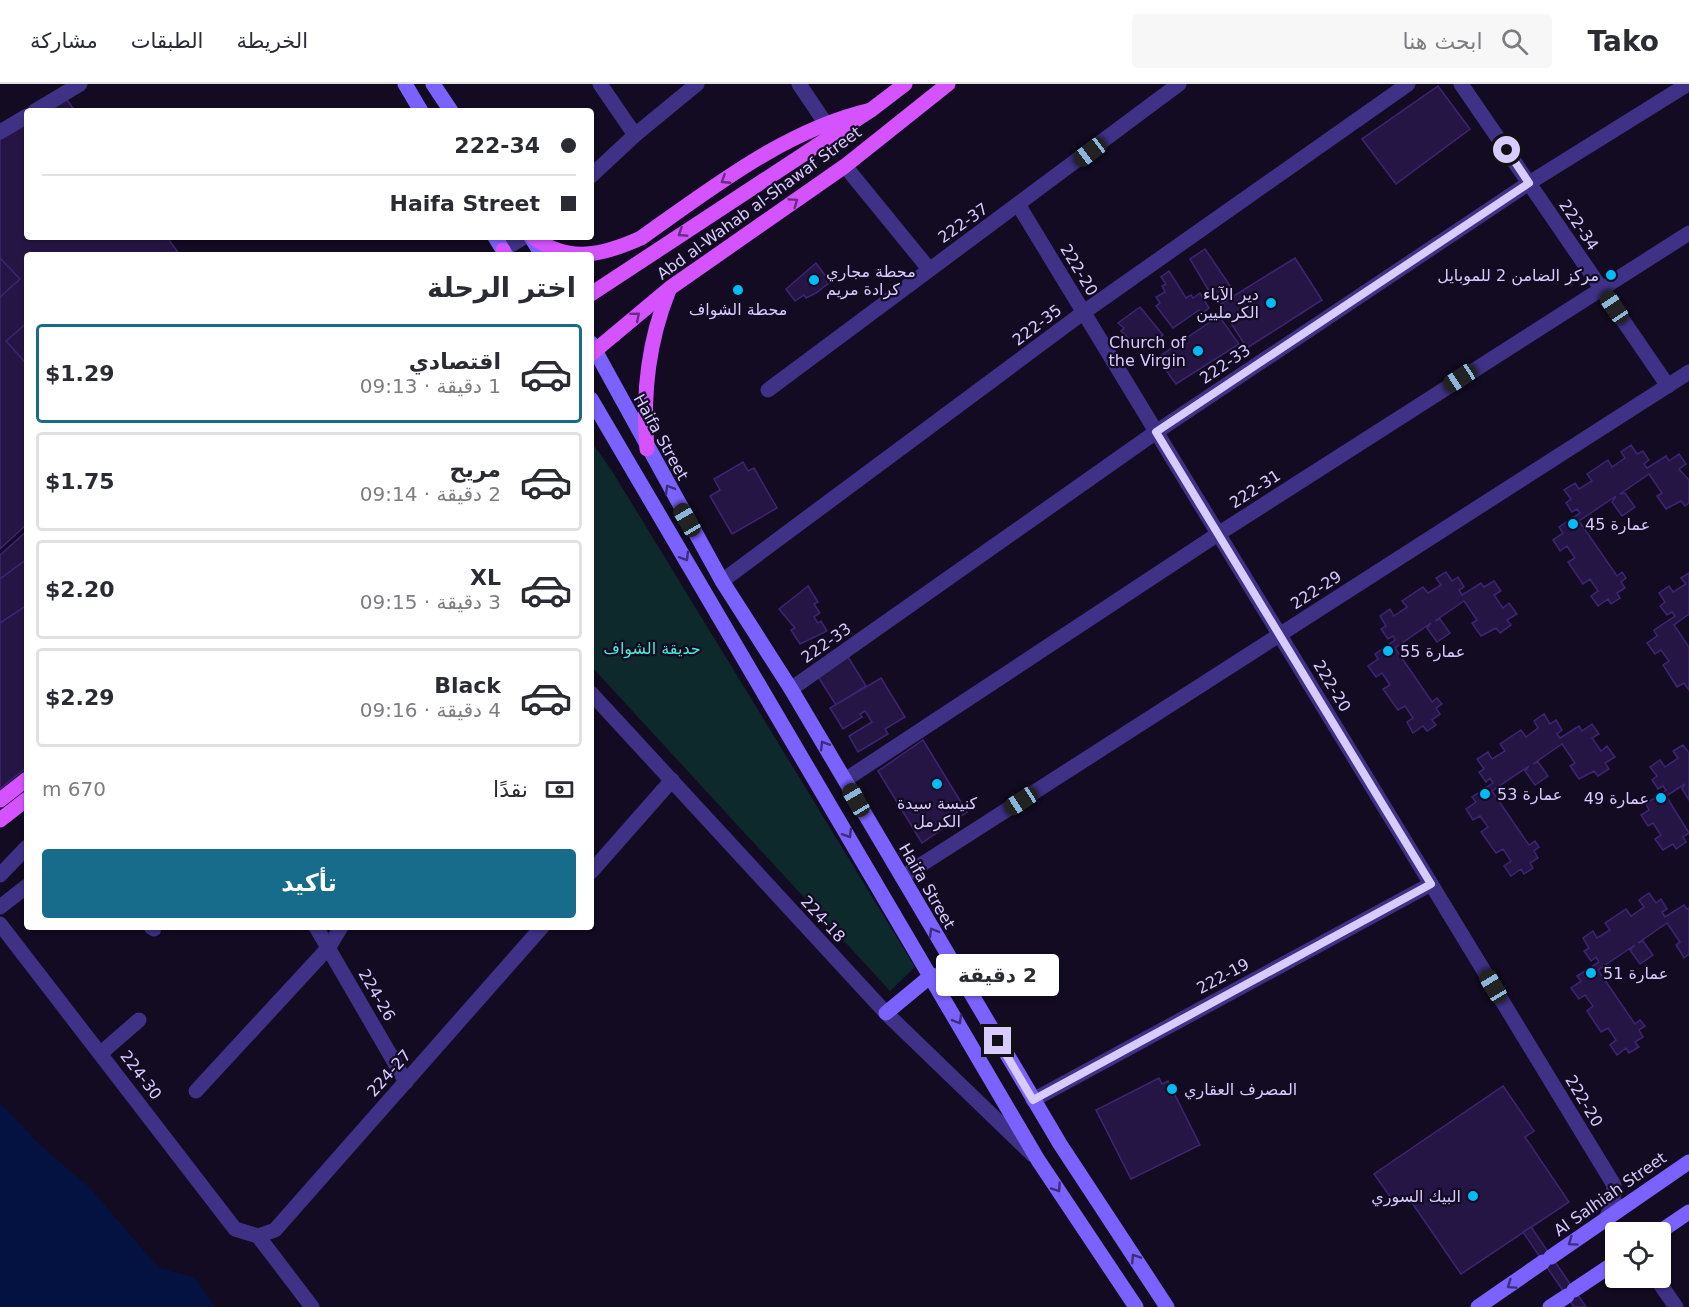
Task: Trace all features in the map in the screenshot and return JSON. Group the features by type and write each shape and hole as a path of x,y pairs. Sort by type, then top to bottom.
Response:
{"main road":[{"path":"405,84 419,108"},
{"path":"433,84 449,108"},
{"name":"Abd al-Wahab al-Shawaf Street","path":"594,292 871,110 905,84"},
{"name":"Abd al-Wahab al-Shawaf Street","path":"594,347 670,288 845,166 948,84"},
{"path":"594,254 617,249 641,238 785,143 826,124 871,110"},
{"path":"536,240 548,248 563,252"},
{"path":"647,448 644,423 646,371 655,329 670,288"},
{"name":"Haifa Street","path":"594,353 722,581 791,689 1033,1100 1167,1307"},
{"path":"594,404 932,975 1038,1160 1134,1306"},
{"path":"0,800 24,781"},
{"path":"0,820 24,801"},
{"path":"886,1013 932,975"},
{"name":"Al Salhiah Street","path":"1478,1307 1689,1161"},
{"path":"1671,1224 1689,1212"},
{"path":"1550,1307 1605,1269"}],"street":[{"path":"40,108 80,84"},
{"path":"600,84 635,135"},
{"path":"594,173 635,135 697,84"},
{"path":"799,84 826,124"},
{"name":"222-37","path":"768,390 929,269 1019,206 1179,84"},
{"name":"222-35","path":"722,581 1084,312 1408,84"},
{"name":"222-34","path":"1461,84 1668,386"},
{"name":"222-33","path":"791,689 1156,432 1529,183 1688,84"},
{"path":"0,132 24,118"},
{"path":"845,166 929,269"},
{"name":"222-20","path":"1019,206 1614,1185"},
{"name":"222-31","path":"845,780 1218,534 1600,287 1689,233"},
{"path":"502,249 518,240"},
{"name":"222-29","path":"902,877 1689,372"},
{"name":"224-18","path":"594,696 886,1013 1038,1160"},
{"path":"594,869 672,780"},
{"path":"0,874 24,850"},
{"name":"222-19","path":"1033,1100 1431,884"},
{"path":"0,907 24,888"},
{"name":"224-30","path":"0,925 235,1229 258,1236"},
{"name":"224-26","path":"318,930 406,1082"},
{"path":"196,1091 329,947 339,930"},
{"name":"224-27","path":"258,1236 275,1230 539,930"},
{"path":"101,1053 140,1020"},
{"path":"1606,1219 1613,1203 1614,1185 1629,1191 1646,1191"},
{"path":"258,1236 312,1307"},
{"path":"1663,1288 1676,1307"}],"green space":[{"name":"حديقة الشواف","path":"594,445 612,471 915,967 890,991 594,669"}],"shaded area":[{"path":"0,1103 39,1144 90,1188 160,1268 194,1277 215,1307 0,1307"}],"building":[{"path":"1438,86 1470,129 1396,184 1362,139"},
{"path":"63,94 73,108 42,108"},
{"path":"24,120 24,240 169,240 178,252 24,252 24,527 0,549 0,136"},
{"path":"1205,249 1233,290 1216,303 1190,259"},
{"path":"0,258 20,279 0,297"},
{"name":"دير الآباء الكرمليين","path":"1295,258 1322,300 1247,348 1219,305"},
{"name":"محطة مجاري كرادة مريم","path":"816,263 830,282 816,293 806,298 804,295 795,301 786,289"},
{"path":"1169,271 1186,298 1191,295 1193,298 1200,293 1209,308 1201,314 1199,310 1173,328 1156,306 1160,303 1156,297 1165,292 1162,286 1166,284 1161,277"},
{"path":"1140,307 1163,335 1140,349 1135,342 1127,348 1121,341 1128,338 1121,331 1124,328 1118,323"},
{"name":"Church of the Virgin","path":"1219,316 1239,344 1176,384 1157,358"},
{"path":"24,326 24,361 6,341"},
{"name":"عمارة 45","path":"1631,445 1637,454 1643,451 1649,460 1644,464 1647,468 1666,456 1669,461 1679,454 1686,464 1679,469 1689,480 1689,503 1685,506 1681,501 1666,509 1657,496 1662,493 1649,474 1620,494 1625,493 1635,507 1622,516 1612,502 1616,496 1579,521 1617,576 1622,572 1626,578 1621,582 1625,588 1617,593 1620,598 1611,604 1608,599 1598,606 1591,596 1598,591 1590,579 1583,584 1568,562 1575,558 1567,546 1560,551 1553,540 1563,533 1559,527 1580,513 1577,509 1572,512 1566,503 1571,499 1564,490 1575,483 1579,489 1592,481 1587,474 1608,460 1612,467 1625,458 1621,452"},
{"path":"743,462 748,471 754,468 777,508 732,534 710,496 720,490 714,479"},
{"path":"24,534 24,769 0,789 0,555"},
{"path":"24,561 24,607 0,623 0,579"},
{"name":"عمارة 55","path":"1446,572 1452,581 1458,577 1464,587 1459,590 1462,595 1481,583 1484,587 1494,581 1501,591 1494,595 1503,608 1509,603 1517,614 1507,620 1511,625 1500,633 1496,628 1481,636 1472,623 1477,620 1464,601 1435,621 1440,619 1450,633 1437,642 1427,628 1431,623 1395,648 1432,702 1437,698 1442,704 1436,708 1440,714 1432,720 1436,725 1427,731 1423,726 1413,733 1407,722 1413,718 1405,706 1398,710 1383,689 1390,685 1382,673 1376,677 1368,666 1378,659 1375,654 1395,640 1393,636 1388,639 1381,629 1386,626 1380,616 1390,609 1394,616 1407,607 1402,601 1423,587 1428,593 1441,585 1436,578"},
{"path":"1689,573 1689,614 1674,625 1689,647 1689,690 1684,683 1677,687 1663,665 1669,661 1661,650 1655,654 1647,643 1657,636 1654,630 1675,616 1672,612 1667,615 1660,606 1665,602 1659,593 1669,586 1673,592 1686,584 1681,578"},
{"path":"808,586 818,602 814,604 820,613 814,617 818,623 821,621 827,631 800,644 791,630 795,628 779,609"},
{"path":"848,657 866,686 836,705 817,675"},
{"path":"881,678 905,717 885,729 888,734 858,752 849,736 872,722 865,711 860,714 862,717 843,729 830,708"},
{"name":"عمارة 53","path":"1544,714 1550,724 1556,720 1562,730 1557,734 1560,738 1579,726 1582,731 1592,724 1599,734 1592,738 1601,751 1607,746 1615,757 1605,763 1609,769 1598,776 1594,771 1579,779 1570,766 1575,763 1562,744 1533,764 1538,762 1548,776 1535,785 1525,771 1529,766 1492,791 1529,845 1535,841 1539,847 1534,851 1538,858 1530,863 1533,868 1524,874 1521,869 1511,876 1504,866 1511,861 1503,849 1496,853 1481,832 1488,827 1480,816 1473,820 1466,809 1476,802 1472,797 1493,783 1490,778 1486,782 1479,772 1484,769 1477,759 1488,752 1492,759 1505,751 1500,744 1521,730 1526,737 1538,728 1534,721"},
{"path":"923,740 967,812 922,843 878,771"},
{"name":"عمارة 49","path":"1683,745 1689,753 1689,800 1682,789 1685,784 1666,796 1689,833 1683,837 1686,842 1676,849 1673,844 1663,850 1655,839 1661,835 1653,823 1648,826 1641,815 1649,810 1646,804 1666,790 1663,786 1658,789 1652,780 1657,776 1650,767 1660,760 1665,767 1678,758 1673,751"},
{"name":"عمارة 51","path":"1649,893 1656,903 1661,899 1667,909 1662,912 1665,917 1684,905 1687,909 1689,908 1689,954 1684,958 1676,945 1680,942 1667,923 1638,943 1643,941 1653,955 1640,964 1630,950 1635,945 1598,970 1635,1024 1640,1020 1645,1026 1639,1030 1643,1037 1635,1042 1639,1047 1629,1053 1626,1048 1617,1055 1610,1045 1616,1040 1608,1028 1601,1032 1587,1011 1593,1006 1585,995 1579,999 1571,988 1581,981 1577,976 1599,962 1596,957 1591,961 1584,951 1589,948 1583,938 1593,931 1597,938 1610,930 1605,923 1626,909 1631,916 1644,907 1639,900"},
{"path":"1159,1078 1162,1084 1168,1081 1200,1145 1131,1179 1096,1110"},
{"path":"1503,1086 1534,1131 1525,1137 1569,1202 1461,1274 1408,1197 1396,1205 1374,1174"},
{"path":"1531,1227 1586,1307 1574,1307 1523,1232"}],"place":[{"name":"مركز الضامن 2 للموبايل","path":"1611,275"},
{"name":"محطة مجاري كرادة مريم","path":"814,280"},
{"name":"محطة الشواف","path":"738,290"},
{"name":"دير الآباء الكرمليين","path":"1271,303"},
{"name":"Church of the Virgin","path":"1198,351"},
{"name":"عمارة 45","path":"1573,524"},
{"name":"عمارة 55","path":"1388,651"},
{"name":"كنيسة سيدة الكرمل","path":"937,784"},
{"name":"عمارة 53","path":"1485,794"},
{"name":"عمارة 49","path":"1661,798"},
{"name":"عمارة 51","path":"1591,973"},
{"name":"المصرف العقاري","path":"1172,1089"},
{"name":"البيك السوري","path":"1473,1196"}],"route":[{"path":"998,1041 1033,1100 1431,884 1156,432 1529,183 1507,150"}]}
